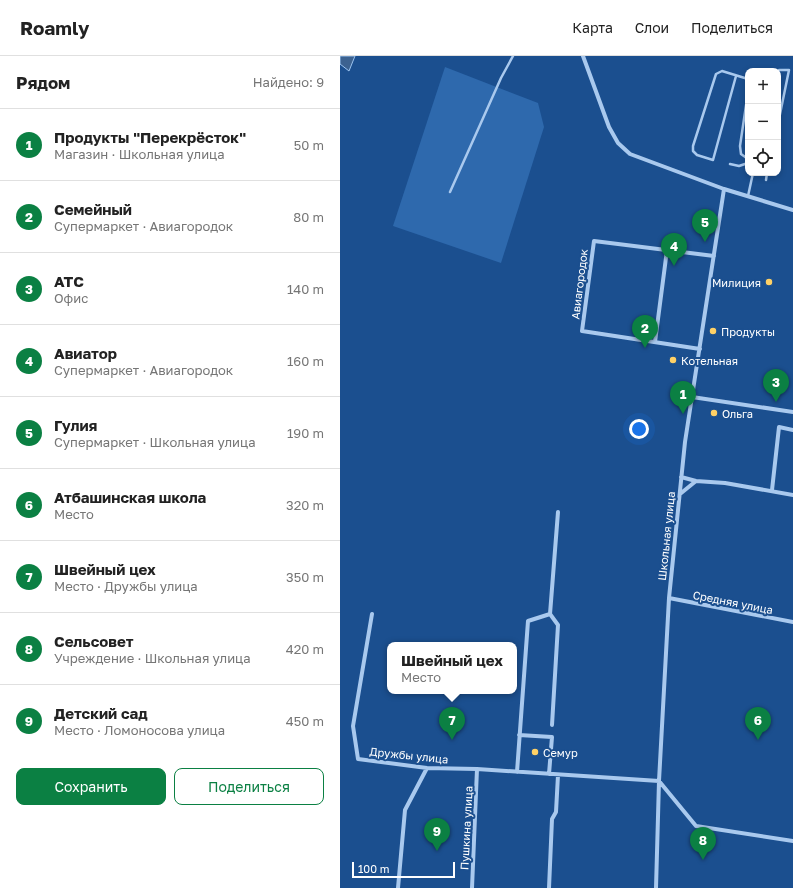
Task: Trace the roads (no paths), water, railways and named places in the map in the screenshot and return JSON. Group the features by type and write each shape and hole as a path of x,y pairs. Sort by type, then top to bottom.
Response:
{"street":[{"path":"583,56 609,127 618,143 630,154 724,189 793,210"},
{"name":"Школьная улица","path":"656,888 659,781 669,598 681,477 724,189"},
{"name":"Авиагородок","path":"700,348 582,331 594,241 714,256"},
{"path":"654,342 667,250"},
{"path":"692,397 793,412"},
{"path":"772,490 780,427 793,430"},
{"path":"681,477 696,482 726,483 772,490 793,495"},
{"path":"680,494 696,482"},
{"path":"552,725 558,625 550,614 558,512"},
{"name":"Средняя улица","path":"669,598 793,622"},
{"name":"Дружбы улица","path":"372,614 353,726 358,759 427,768 477,769 659,781"},
{"path":"517,772 528,621 550,614"},
{"path":"519,735 552,737 549,774"},
{"path":"398,888 405,810 427,768"},
{"name":"Пушкина улица","path":"472,888 477,769"},
{"path":"549,888 552,819 556,812 558,775"},
{"path":"659,781 696,826 793,841"}],"lane":[{"path":"450,192 501,78 513,56"},
{"path":"781,70 790,70 781,110"},
{"path":"736,76 713,160 697,155 693,151 693,146 716,74 722,71 745,78"},
{"path":"745,157 741,154 740,146 746,104"},
{"path":"730,164 739,166 745,164"},
{"path":"748,196 752,176"},
{"path":"766,180 767,176"}],"place":[{"name":"Гулия","path":"705,242"},
{"name":"Авиатор","path":"674,266"},
{"name":"Милиция","path":"769,282"},
{"name":"Продукты","path":"713,331"},
{"name":"Семейный","path":"645,348"},
{"name":"Котельная","path":"673,360"},
{"name":"АТС","path":"776,402"},
{"name":"Ольга","path":"714,413"},
{"name":"Продукты \"Перекрёсток\"","path":"683,414"},
{"name":"Швейный цех","path":"452,740"},
{"name":"Атбашинская школа","path":"758,740"},
{"name":"Семур","path":"535,752"},
{"name":"Детский сад","path":"437,851"},
{"name":"Сельсовет","path":"703,860"}]}
